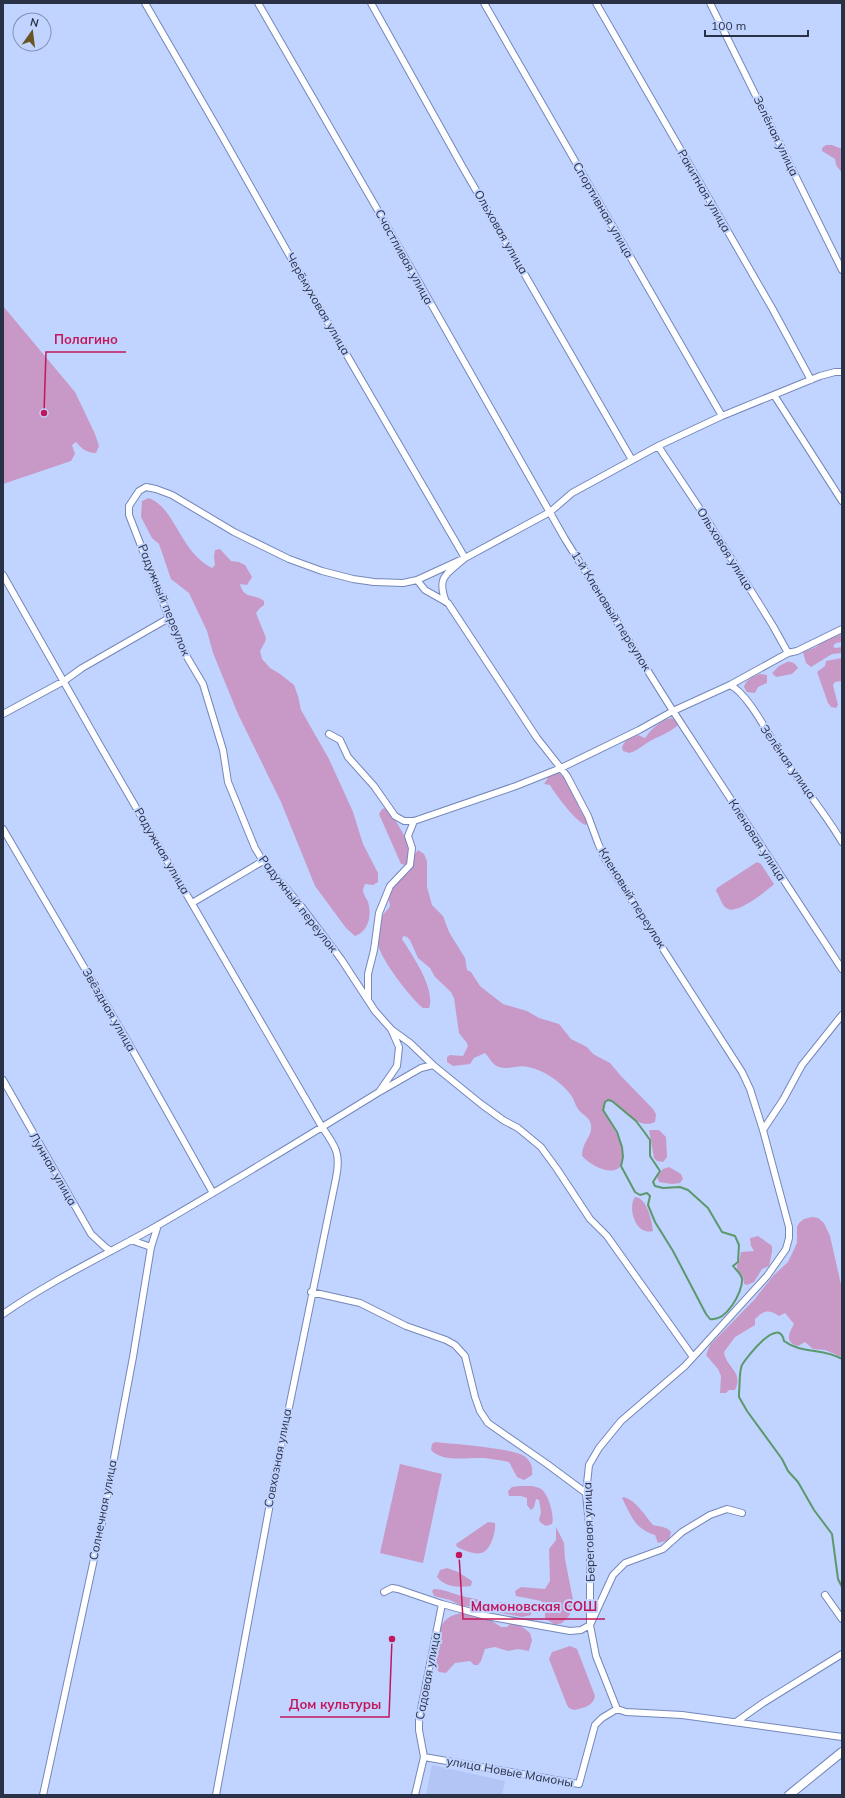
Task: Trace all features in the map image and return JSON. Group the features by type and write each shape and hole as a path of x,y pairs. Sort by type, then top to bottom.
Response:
{"street":[{"name":"Черёмуховая улица","path":"145,3 312,297 465,558"},
{"name":"Счастливая улица","path":"258,3 550,512"},
{"name":"Ольховая улица","path":"371,3 462,166 632,460"},
{"name":"Спортивная улица","path":"484,3 722,416"},
{"name":"Ракитная улица","path":"596,3 772,308 811,380"},
{"name":"Зелёная улица","path":"710,3 842,270"},
{"path":"417,580 465,558 550,512 572,494 658,446 722,416 828,373 842,372"},
{"path":"774,395 842,501"},
{"name":"Ольховая улица","path":"658,446 704,515 773,626 788,653"},
{"name":"Радужный переулок","path":"3,1314 47,1285 158,1225 379,1092 392,1075 399,1060 399,1047 391,1029 381,1020 341,959 301,906 263,861 249,836 228,782 223,750 203,684 187,657 169,618 131,520 129,506 141,489 150,487 172,495 266,549 304,565 353,579 374,582 403,583 417,580"},
{"name":"1-й Кленовый переулок","path":"550,512 565,539 673,711"},
{"path":"446,602 441,588 442,580 465,558"},
{"name":"Радужная улица","path":"3,575 102,749 322,1127"},
{"name":"Кленовый переулок","path":"417,580 425,590 446,602 538,738 561,768 574,788 588,816 604,857 742,1072 750,1089 763,1130 785,1209 789,1238"},
{"path":"3,714 64,681 82,668 169,618"},
{"path":"329,734 340,740 348,757 374,786 395,816 404,821 414,822 516,786 561,768 639,730 673,711 730,685 788,653 797,651 842,629"},
{"name":"Зелёная улица","path":"730,685 737,689 746,698 784,759 828,819 842,842"},
{"name":"Кленовая улица","path":"673,711 842,969"},
{"path":"368,1001 368,974 374,950 379,913 390,886 410,865 412,848 408,836 414,822"},
{"name":"Звёздная улица","path":"3,829 128,1042 213,1192"},
{"path":"192,904 263,861"},
{"path":"763,1130 783,1100 802,1065 842,1015"},
{"path":"391,1029 410,1043 433,1065 481,1104 503,1120 518,1128 540,1147 558,1169 590,1219 607,1236 693,1357"},
{"path":"379,1092 421,1068 433,1065"},
{"name":"Лунная улица","path":"3,1080 91,1234 111,1251"},
{"name":"Совхозная улица","path":"216,1795 251,1601 311,1292 339,1163 339,1157 335,1146 322,1127"},
{"name":"Солнечная улица","path":"43,1795 102,1522 133,1357 151,1247 158,1225"},
{"name":"Береговая улица","path":"617,1709 596,1656 590,1625 590,1535 586,1493 589,1465 610,1432 633,1410 677,1373 767,1276 782,1257 789,1238"},
{"path":"131,1240 151,1247"},
{"path":"311,1292 360,1303 414,1330 446,1340 455,1345 465,1356 480,1411 488,1423 586,1493"},
{"path":"384,1592 392,1588 398,1588 442,1604 486,1616 570,1631 581,1630 590,1625 613,1575 621,1565 633,1559 663,1549 682,1532 710,1515 727,1509 742,1513"},
{"path":"825,1594 842,1619"},
{"name":"Садовая улица","path":"415,1795 424,1757 419,1730 419,1719 442,1604"},
{"path":"736,1722 763,1703 842,1654"},
{"path":"617,1709 626,1712 682,1715 842,1737"},
{"name":"улица Новые Мамоны","path":"424,1757 579,1784 595,1725 602,1718 617,1709"},
{"path":"789,1795 842,1752"}],"shaded area":[{"path":"826,145 832,145 842,149 842,173 836,165 835,159 822,151 822,148"},
{"path":"3,306 75,392 95,434 99,446 96,453 93,453 80,447 76,442 72,445 75,454 71,461 3,484"},
{"path":"149,498 166,512 192,552 201,561 212,568 215,565 215,550 220,549 231,561 239,562 245,565 252,577 247,585 240,584 242,589 247,594 264,601 264,605 256,613 266,638 260,651 262,659 270,668 294,685 301,710 329,759 353,812 363,844 378,873 378,882 373,885 365,884 363,890 370,912 368,922 360,934 355,936 346,928 315,886 281,802 238,714 213,653 207,631 189,593 171,579 159,544 152,538 141,517 142,501"},
{"path":"842,634 842,642 836,643 833,646 835,648 842,647 842,653 832,654 811,667 806,663 803,652 816,647 823,641"},
{"path":"842,658 842,681 835,682 833,685 838,705 836,708 831,707 828,703 817,672 825,666 826,661"},
{"path":"787,662 793,663 798,668 792,674 776,677 772,673 779,666"},
{"path":"760,674 767,675 767,683 758,687 755,693 747,692 744,687 746,682"},
{"path":"672,718 678,723 672,730 632,752 629,753 623,751 622,747 626,740 638,735 645,738 657,725"},
{"path":"558,772 568,782 580,810 588,821 586,825 572,814 550,785 544,784 549,776"},
{"path":"385,808 396,821 408,844 409,859 406,865 401,864 379,814 382,809"},
{"path":"418,850 424,854 427,861 427,887 432,905 443,916 449,932 465,958 467,970 471,972 480,986 503,1004 527,1011 539,1018 559,1024 571,1039 587,1047 593,1054 610,1063 653,1109 656,1114 655,1122 649,1124 632,1118 612,1101 608,1100 605,1102 604,1112 617,1134 622,1149 623,1159 620,1166 616,1170 602,1169 595,1166 582,1156 582,1151 591,1129 590,1122 588,1118 578,1109 567,1090 552,1077 524,1066 507,1068 499,1067 494,1064 485,1053 474,1058 470,1064 453,1066 447,1062 447,1057 450,1055 463,1056 468,1046 459,1033 454,998 451,992 435,977 430,968 418,958 410,940 403,936 402,939 422,972 429,991 429,1008 423,1008 411,996 389,967 383,958 378,943 381,921 390,905 388,892 412,867 415,854"},
{"path":"757,862 761,864 774,884 765,892 745,905 732,910 726,908 716,891 717,888"},
{"path":"649,1130 659,1130 666,1137 667,1157 663,1162 657,1161 654,1158"},
{"path":"669,1167 681,1174 683,1179 680,1183 672,1184 659,1182 657,1177 663,1169"},
{"path":"635,1197 639,1198 646,1205 653,1231 642,1229 635,1220 632,1208"},
{"path":"812,1217 818,1218 824,1223 830,1236 842,1289 842,1357 825,1350 813,1349 805,1342 798,1346 794,1344 789,1340 789,1337 794,1324 785,1313 779,1316 772,1312 764,1312 755,1319 755,1325 735,1337 724,1352 725,1357 736,1374 737,1384 735,1390 720,1393 721,1376 718,1369 706,1355 710,1345 754,1300 773,1276 788,1262 797,1243 797,1227 799,1223 804,1219"},
{"path":"758,1236 772,1246 769,1266 762,1269 754,1282 747,1285 744,1284 743,1277 737,1269 737,1265 741,1252 754,1251 751,1246 750,1238"},
{"path":"435,1442 468,1445 517,1453 524,1456 530,1462 532,1467 532,1475 524,1480 517,1477 509,1462 506,1461 484,1458 442,1457 431,1450 432,1444"},
{"path":"400,1464 442,1474 423,1563 380,1553"},
{"path":"512,1487 536,1487 544,1491 552,1510 552,1524 546,1526 539,1520 541,1512 539,1500 536,1499 534,1507 531,1510 527,1505 527,1498 521,1496 509,1496 508,1491"},
{"path":"624,1497 637,1505 653,1525 669,1530 671,1532 669,1540 658,1543 655,1535 642,1529 631,1516 622,1498"},
{"path":"488,1522 495,1523 495,1531 488,1549 481,1553 476,1553 457,1547 456,1544"},
{"path":"556,1527 564,1543 565,1559 573,1600 572,1609 569,1616 562,1623 555,1625 545,1618 545,1604 541,1601 516,1596 515,1591 521,1587 545,1589 550,1581 549,1549 556,1540"},
{"path":"447,1568 458,1572 472,1581 471,1586 452,1586 440,1580 437,1577 440,1570"},
{"path":"434,1589 476,1599 481,1601 482,1604 479,1607 462,1606 450,1600 434,1596 432,1591"},
{"path":"498,1602 504,1602 528,1610 531,1612 531,1615 522,1617 496,1612 492,1605"},
{"path":"465,1613 492,1621 501,1627 507,1627 510,1624 520,1625 530,1633 532,1640 529,1651 518,1649 508,1651 495,1647 485,1649 478,1665 474,1665 470,1661 455,1663 446,1673 439,1672 436,1668 436,1650 439,1632 442,1625 447,1619 455,1615"},
{"path":"570,1646 577,1649 595,1696 590,1705 574,1710 569,1708 567,1705 549,1659 552,1652"},
{"path":"432,1765 505,1781 502,1795 426,1795"}],"waterway":[{"path":"608,1100 612,1101 636,1121 650,1140 650,1156 660,1171 653,1182 655,1186 663,1188 680,1187 688,1190 708,1208 722,1232 735,1236 739,1245 738,1262 733,1266 741,1275 742,1285 737,1298 722,1316 716,1319 710,1319 706,1314 673,1251 655,1222 648,1205 650,1196 647,1193 640,1195 635,1192 621,1166 623,1157 622,1147 617,1132 603,1110 605,1102 608,1100"},
{"path":"842,1359 828,1353 798,1348 784,1341 781,1334 776,1333 763,1340 742,1365 739,1393 739,1397 747,1411 782,1459 788,1471 798,1482 814,1510 832,1534 838,1579 842,1587"}],"place":[{"name":"Полагино","path":"44,413"},
{"name":"Мамоновская СОШ","path":"459,1555"},
{"name":"Дом культуры","path":"392,1639"}]}
